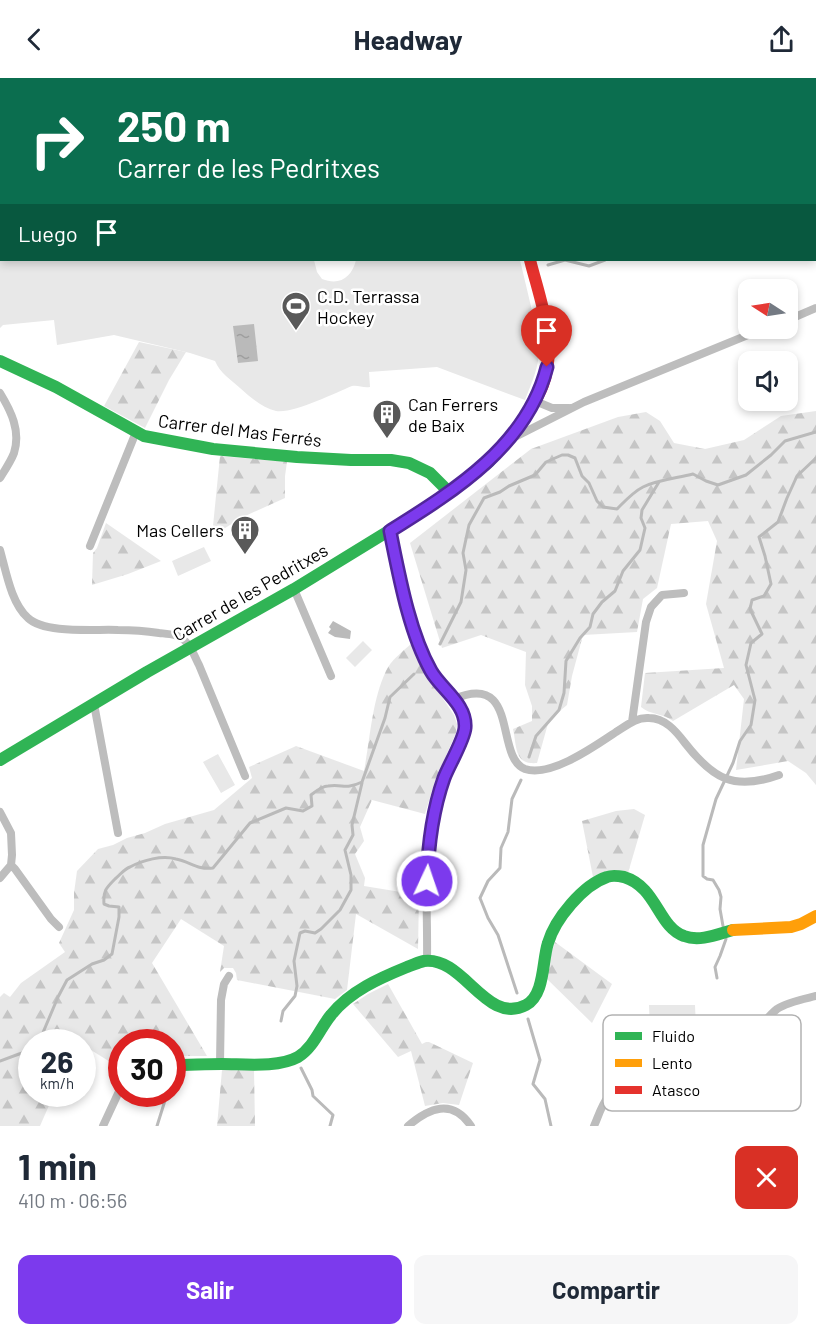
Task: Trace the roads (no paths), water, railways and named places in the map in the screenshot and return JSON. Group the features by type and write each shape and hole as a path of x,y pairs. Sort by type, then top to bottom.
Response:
{"street":[{"name":"Carrer de les Pedritxes","path":"0,760 190,648 294,590 431,506 489,462 526,417 543,384 547,367 549,339 530,261"},
{"path":"798,316 816,308"},
{"name":"Carrer de les Pedritxes","path":"507,441 573,407 738,339"},
{"name":"Carrer del Mas Ferrés","path":"0,361 56,387 136,432 152,438 191,446 251,453 351,460 392,460 430,473 449,492"},
{"path":"0,393 9,408 15,426 16,440 14,454 0,478"},
{"path":"535,401 552,408 573,407"},
{"path":"90,546 136,432"},
{"path":"390,531 409,611 422,650 431,672 454,699 464,719 465,729 444,780 432,823 428,867 427,960"},
{"path":"0,550 16,604 26,617 36,624 51,628 173,634 184,640 190,648 245,776"},
{"path":"294,590 331,676"},
{"path":"632,722 646,622 651,607 662,595 684,593"},
{"path":"454,699 476,693 487,695 494,701 502,717 515,761 524,769 541,770 559,766 587,752 632,722 650,717 661,720 677,732 691,751 717,776 744,782 757,782 779,775"},
{"path":"94,704 118,833"},
{"path":"0,812 11,833 11,865 0,878"},
{"path":"11,865 59,927"},
{"path":"186,1065 248,1064 291,1060 306,1051 334,1010 352,995 397,971 427,960 440,962 451,969 470,983 489,1002 510,1009 521,1008 536,995 549,940 557,924 590,886 613,875 627,878 640,886 649,894 670,926 681,935 689,937 710,936 740,929 790,928 816,916"},
{"path":"220,1064 221,1000 224,984 229,976"},
{"path":"772,1015 777,1009 790,1003 816,996"},
{"path":"104,1126 112,1107"},
{"path":"594,1126 603,1107"},
{"path":"408,1126 430,1110 442,1109 453,1110 465,1118 471,1126"}],"water":[{"path":"254,324 258,361 238,363 233,326"},
{"path":"333,621 351,631 350,639 335,637 328,633"}],"waterway":[{"path":"548,265 562,261"},
{"path":"569,261 589,266 602,261"},
{"path":"440,644 461,602 466,570 463,553 469,525 484,498 535,475 546,462 562,455 575,458 582,476 589,483 597,501 603,507 617,509 639,489 661,481 693,474 718,485 746,475 785,441 816,432"},
{"path":"723,926 719,890 713,880 703,876 703,845 716,799 733,763 740,741 751,725 755,700 746,665 751,643 762,634 750,609 752,600 764,596 771,584 759,537 778,522 797,476 816,458"},
{"path":"529,757 536,736 559,710 564,693 566,661 580,638 590,627 593,614 615,591 623,571 640,550 645,528 641,518 642,510 659,482"},
{"path":"44,1029 67,980 112,954 119,907 104,904 104,896 115,879 128,868 159,858 171,858 198,867 213,868 250,823 286,808 303,811 312,806 311,795 324,787 348,786 362,782 385,718 390,697 414,674"},
{"path":"517,993 498,935 480,898 488,881 500,868 501,848 508,832 512,799 521,780"},
{"path":"281,1021 283,1011 295,996 297,986 294,961 300,933 305,931 315,933 321,929 340,910 351,890 351,875 345,850 353,835 352,825 362,783"},
{"path":"717,978 715,967 726,939"},
{"path":"528,1019 540,1060 533,1084 545,1099 551,1126"},
{"path":"0,1061 18,1055"},
{"path":"301,1068 313,1096 333,1115 330,1126"},
{"path":"157,1126 163,1107"}],"place":[{"name":"C.D. Terrassa Hockey","path":"296,332"},
{"name":"Can Ferrers de Baix","path":"387,440"},
{"name":"Mas Cellers","path":"245,556"}]}
